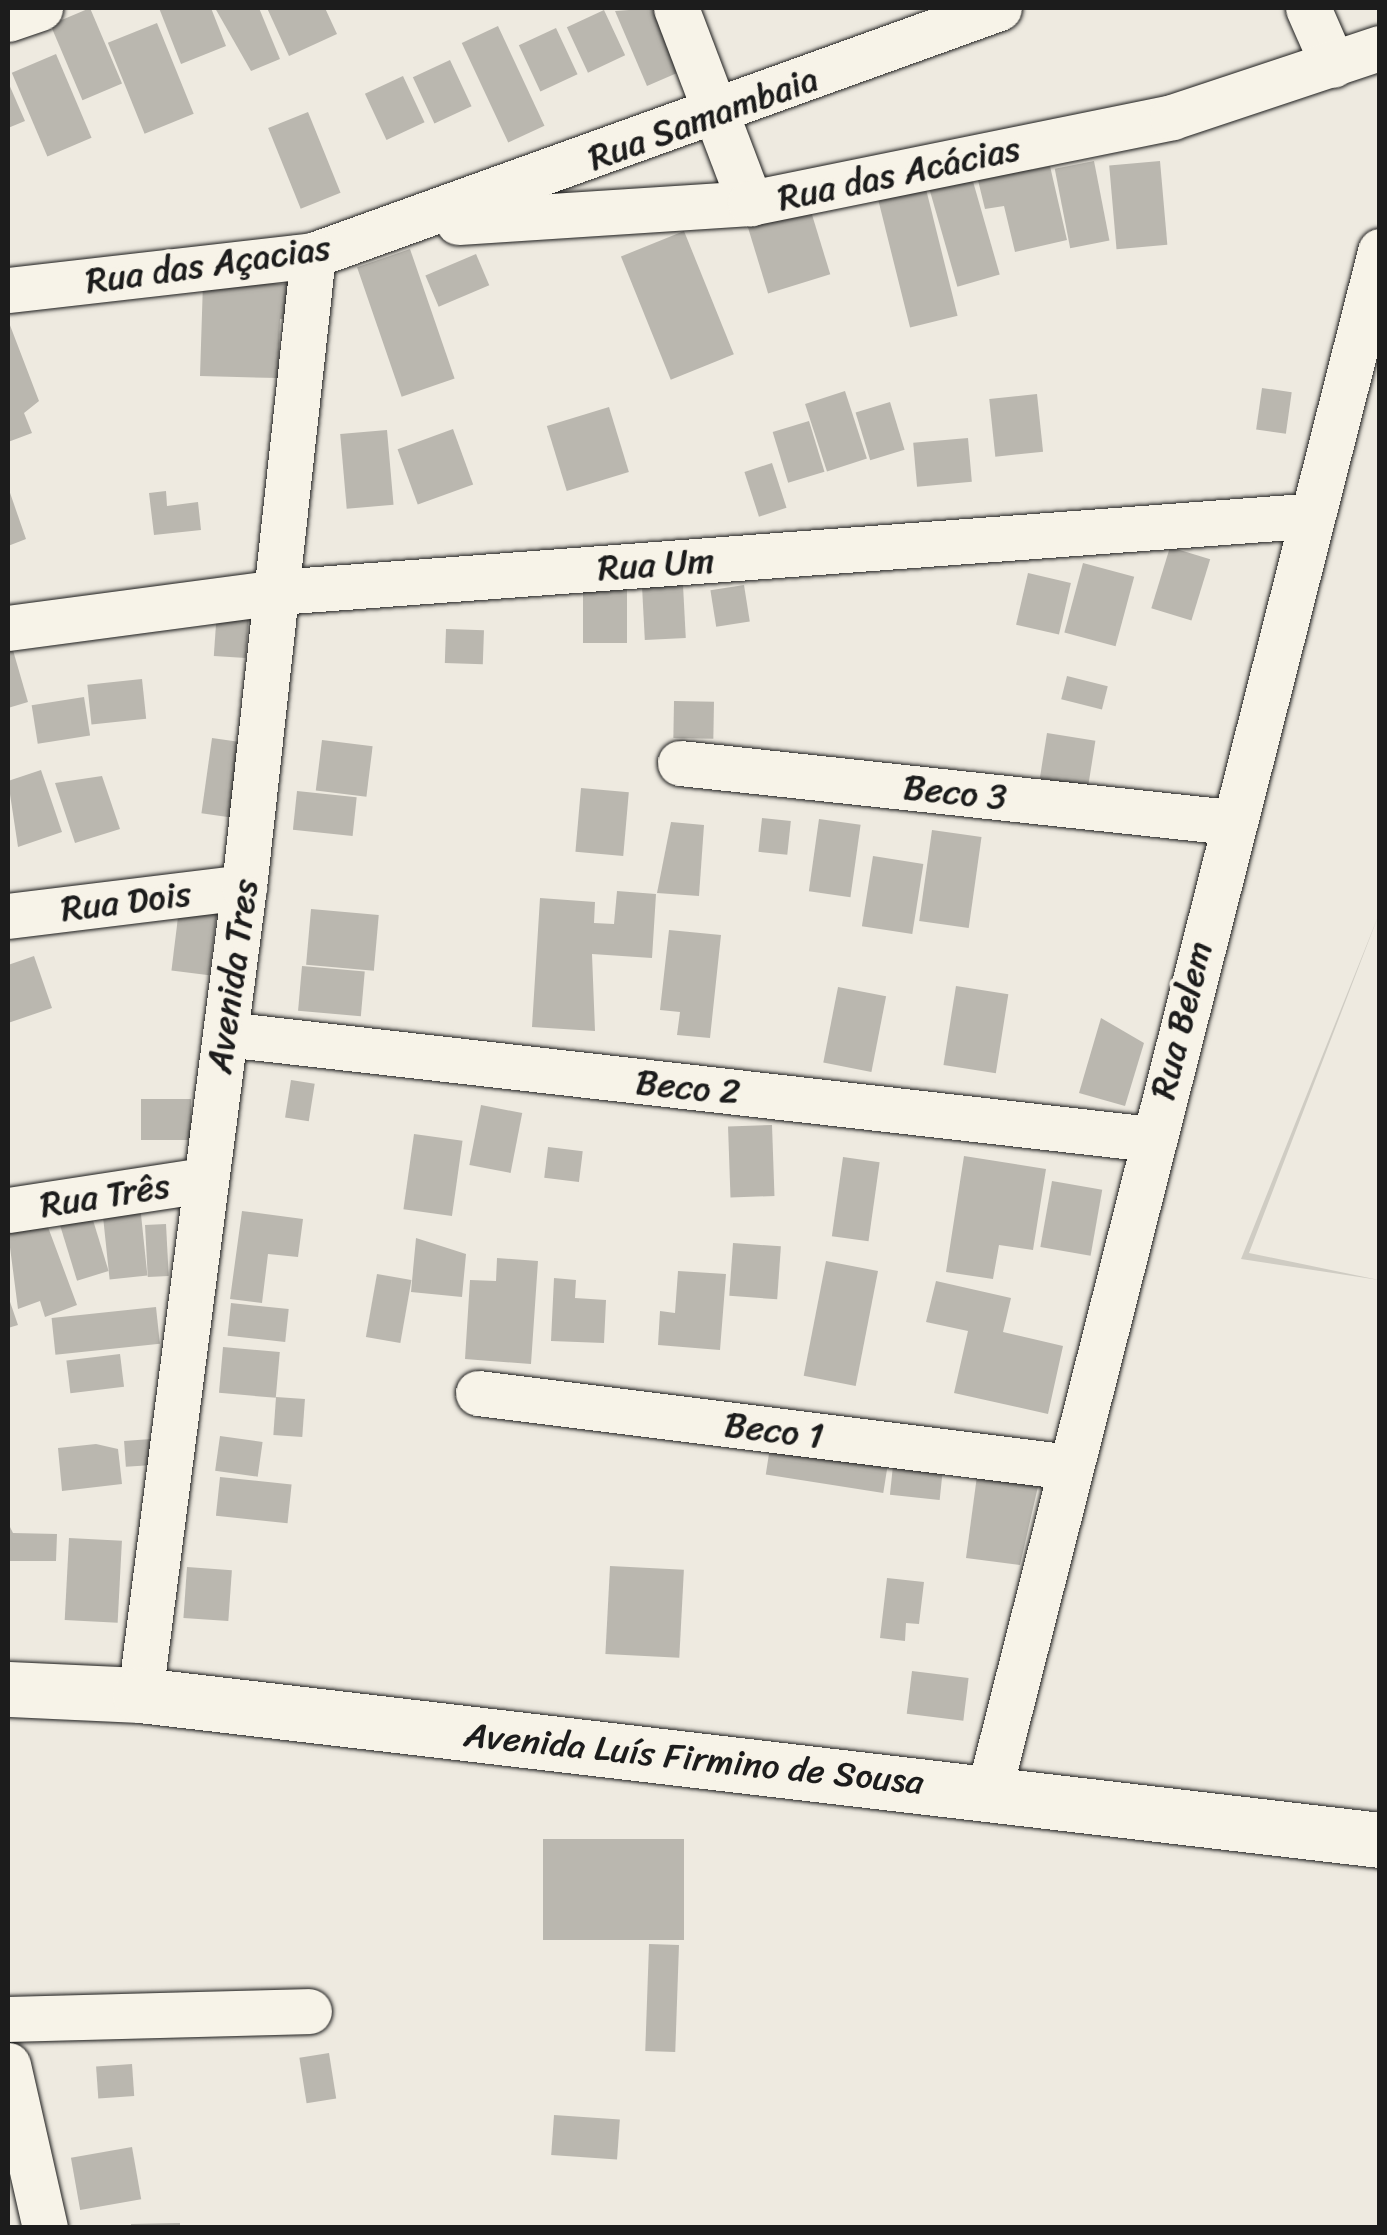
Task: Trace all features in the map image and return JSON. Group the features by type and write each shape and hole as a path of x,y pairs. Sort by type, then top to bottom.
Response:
{"main road":[{"name":"Avenida Luís Firmino de Sousa","path":"8,1689 140,1695 1380,1840"}],"street":[{"path":"8,19 40,8"},
{"path":"676,8 750,203"},
{"name":"Rua Samambaia","path":"406,226 998,8"},
{"path":"1308,8 1334,65"},
{"name":"Rua das Acácias","path":"406,226 750,203 1172,117 1380,48"},
{"name":"Rua das Açacias","path":"8,290 313,256 406,226"},
{"name":"Rua Belem","path":"990,1792 1306,516 1380,251"},
{"name":"Avenida Tres","path":"140,1695 244,887 313,256"},
{"name":"Rua Um","path":"8,628 277,592 1306,516"},
{"name":"Beco 3","path":"680,763 1230,822"},
{"name":"Rua Dois","path":"8,916 244,887"},
{"name":"Beco 2","path":"225,1034 1152,1139"},
{"name":"Rua Três","path":"8,1210 204,1180"},
{"name":"Beco 1","path":"478,1393 1070,1467"},
{"path":"8,2019 309,2011"},
{"path":"8,2065 46,2228"}],"shaded area":[{"path":"1379,914 1249,1253 1379,1280 1241,1259"}],"building":[{"path":"90,8 122,83 82,100 50,25"},
{"path":"159,8 211,8 226,46 181,64"},
{"path":"215,8 259,8 280,59 251,71"},
{"path":"267,8 325,8 337,34 289,56"},
{"path":"657,8 684,70 647,86 615,11"},
{"path":"604,10 625,55 588,73 567,27"},
{"path":"157,23 194,114 145,134 108,43"},
{"path":"498,26 544,126 508,143 462,43"},
{"path":"556,28 578,74 540,92 519,45"},
{"path":"56,54 92,138 47,157 12,73"},
{"path":"450,60 472,106 434,124 413,77"},
{"path":"403,76 425,122 386,140 365,94"},
{"path":"8,82 25,121 8,128"},
{"path":"308,112 341,193 301,209 268,128"},
{"path":"1029,156 1032,170 1050,166 1067,240 1015,252 1004,206 985,209 975,168"},
{"path":"1094,161 1109,241 1070,248 1055,169"},
{"path":"1160,161 1167,245 1117,249 1109,165"},
{"path":"968,164 1000,275 957,287 926,176"},
{"path":"923,177 958,316 910,328 875,189"},
{"path":"806,195 830,274 768,293 744,214"},
{"path":"684,231 734,354 671,380 621,256"},
{"path":"410,249 455,379 402,397 357,267"},
{"path":"476,254 489,285 439,307 425,275"},
{"path":"203,282 296,284 295,319 280,319 278,378 200,376"},
{"path":"8,320 39,401 24,413 32,433 8,442"},
{"path":"1262,388 1292,392 1286,434 1256,430"},
{"path":"845,391 867,459 827,472 805,404"},
{"path":"1037,394 1043,452 995,457 989,399"},
{"path":"890,402 905,450 870,460 856,413"},
{"path":"609,407 629,472 567,491 547,426"},
{"path":"809,421 824,472 788,483 773,432"},
{"path":"453,429 473,484 418,505 398,449"},
{"path":"387,430 394,505 347,509 340,434"},
{"path":"968,438 972,482 917,487 913,443"},
{"path":"772,463 787,508 759,517 744,472"},
{"path":"8,487 26,539 8,546"},
{"path":"166,491 167,506 198,502 201,530 154,535 149,493"},
{"path":"1170,547 1210,559 1191,620 1151,608"},
{"path":"1083,563 1134,577 1116,646 1064,633"},
{"path":"1028,573 1071,583 1059,635 1016,625"},
{"path":"583,581 627,581 627,643 583,643"},
{"path":"683,585 686,638 645,640 642,587"},
{"path":"744,585 750,622 716,627 710,590"},
{"path":"217,610 249,612 246,658 214,656"},
{"path":"446,629 484,630 483,664 445,663"},
{"path":"8,633 28,702 8,708"},
{"path":"1067,676 1108,686 1102,709 1061,699"},
{"path":"142,679 146,719 91,725 87,685"},
{"path":"84,697 90,736 38,744 32,705"},
{"path":"674,701 714,702 713,739 673,738"},
{"path":"1047,733 1095,741 1088,786 1040,778"},
{"path":"212,738 242,742 231,817 201,813"},
{"path":"322,740 373,746 366,797 316,791"},
{"path":"41,770 62,832 18,847 8,781"},
{"path":"102,776 120,829 75,843 55,783"},
{"path":"581,788 629,792 623,856 575,852"},
{"path":"297,791 357,797 353,836 293,830"},
{"path":"762,818 791,821 787,855 758,852"},
{"path":"819,819 861,825 850,897 809,891"},
{"path":"671,822 704,825 699,896 657,893"},
{"path":"932,830 982,837 969,928 919,921"},
{"path":"873,856 923,864 912,934 862,926"},
{"path":"617,891 656,894 652,958 592,954 595,1031 532,1027 540,898 595,902 594,923 614,924"},
{"path":"179,909 217,914 209,975 171,971"},
{"path":"311,909 379,915 374,971 306,965"},
{"path":"669,930 721,935 710,1038 677,1035 680,1012 660,1010"},
{"path":"34,956 52,1008 8,1023 8,965"},
{"path":"302,966 365,971 361,1016 298,1011"},
{"path":"956,986 1008,994 996,1073 943,1065"},
{"path":"838,987 886,996 871,1072 823,1063"},
{"path":"1101,1018 1144,1043 1125,1106 1079,1093"},
{"path":"291,1080 315,1084 309,1121 285,1118"},
{"path":"141,1099 191,1099 191,1140 141,1140"},
{"path":"481,1105 522,1113 511,1173 469,1165"},
{"path":"772,1125 774,1196 731,1197 728,1127"},
{"path":"414,1134 463,1141 452,1216 403,1209"},
{"path":"548,1147 583,1151 579,1182 544,1178"},
{"path":"964,1156 1046,1169 1033,1250 999,1245 993,1279 946,1272"},
{"path":"843,1157 880,1162 869,1241 832,1236"},
{"path":"1052,1181 1102,1190 1091,1256 1040,1247"},
{"path":"140,1205 147,1276 110,1280 102,1209"},
{"path":"89,1207 109,1271 77,1281 57,1217"},
{"path":"242,1211 303,1219 298,1257 268,1254 262,1303 230,1299"},
{"path":"45,1219 77,1305 45,1317 40,1301 18,1309 8,1232"},
{"path":"166,1224 169,1276 148,1277 145,1225"},
{"path":"416,1238 466,1254 462,1297 411,1292"},
{"path":"733,1243 781,1246 777,1299 729,1296"},
{"path":"497,1258 538,1261 531,1364 465,1359 470,1280 496,1281"},
{"path":"826,1261 878,1271 856,1386 804,1376"},
{"path":"678,1271 726,1274 720,1350 658,1345 660,1311 675,1313"},
{"path":"377,1274 411,1280 400,1343 366,1337"},
{"path":"554,1278 576,1280 575,1298 606,1300 604,1343 551,1341"},
{"path":"936,1281 1011,1298 1003,1332 1063,1346 1048,1414 954,1393 968,1331 926,1322"},
{"path":"8,1296 18,1325 8,1328"},
{"path":"231,1303 289,1309 285,1342 228,1336"},
{"path":"156,1307 160,1344 55,1355 52,1318"},
{"path":"223,1347 280,1352 276,1398 219,1393"},
{"path":"120,1354 124,1387 70,1393 66,1361"},
{"path":"276,1397 305,1399 302,1437 273,1435"},
{"path":"772,1435 890,1454 883,1493 766,1475"},
{"path":"220,1436 263,1442 258,1477 215,1471"},
{"path":"151,1439 153,1465 126,1467 124,1441"},
{"path":"96,1444 118,1449 122,1484 62,1491 58,1448"},
{"path":"894,1456 944,1461 940,1500 890,1495"},
{"path":"979,1461 1042,1469 1020,1565 966,1558"},
{"path":"220,1477 292,1485 288,1523 216,1516"},
{"path":"8,1523 13,1533 57,1534 56,1561 8,1561"},
{"path":"69,1538 122,1541 118,1623 65,1620"},
{"path":"610,1566 684,1570 679,1658 605,1654"},
{"path":"187,1567 232,1570 228,1621 183,1618"},
{"path":"887,1578 924,1582 919,1624 906,1623 905,1641 880,1638"},
{"path":"912,1671 969,1678 963,1721 907,1714"},
{"path":"543,1839 684,1839 684,1940 543,1940"},
{"path":"649,1944 679,1945 675,2052 645,2051"},
{"path":"329,2053 336,2098 307,2103 299,2058"},
{"path":"132,2064 134,2096 98,2098 96,2067"},
{"path":"554,2115 620,2120 617,2160 551,2155"},
{"path":"132,2147 141,2199 80,2210 71,2158"},
{"path":"180,2223 180,2228 131,2228 131,2224"}]}
